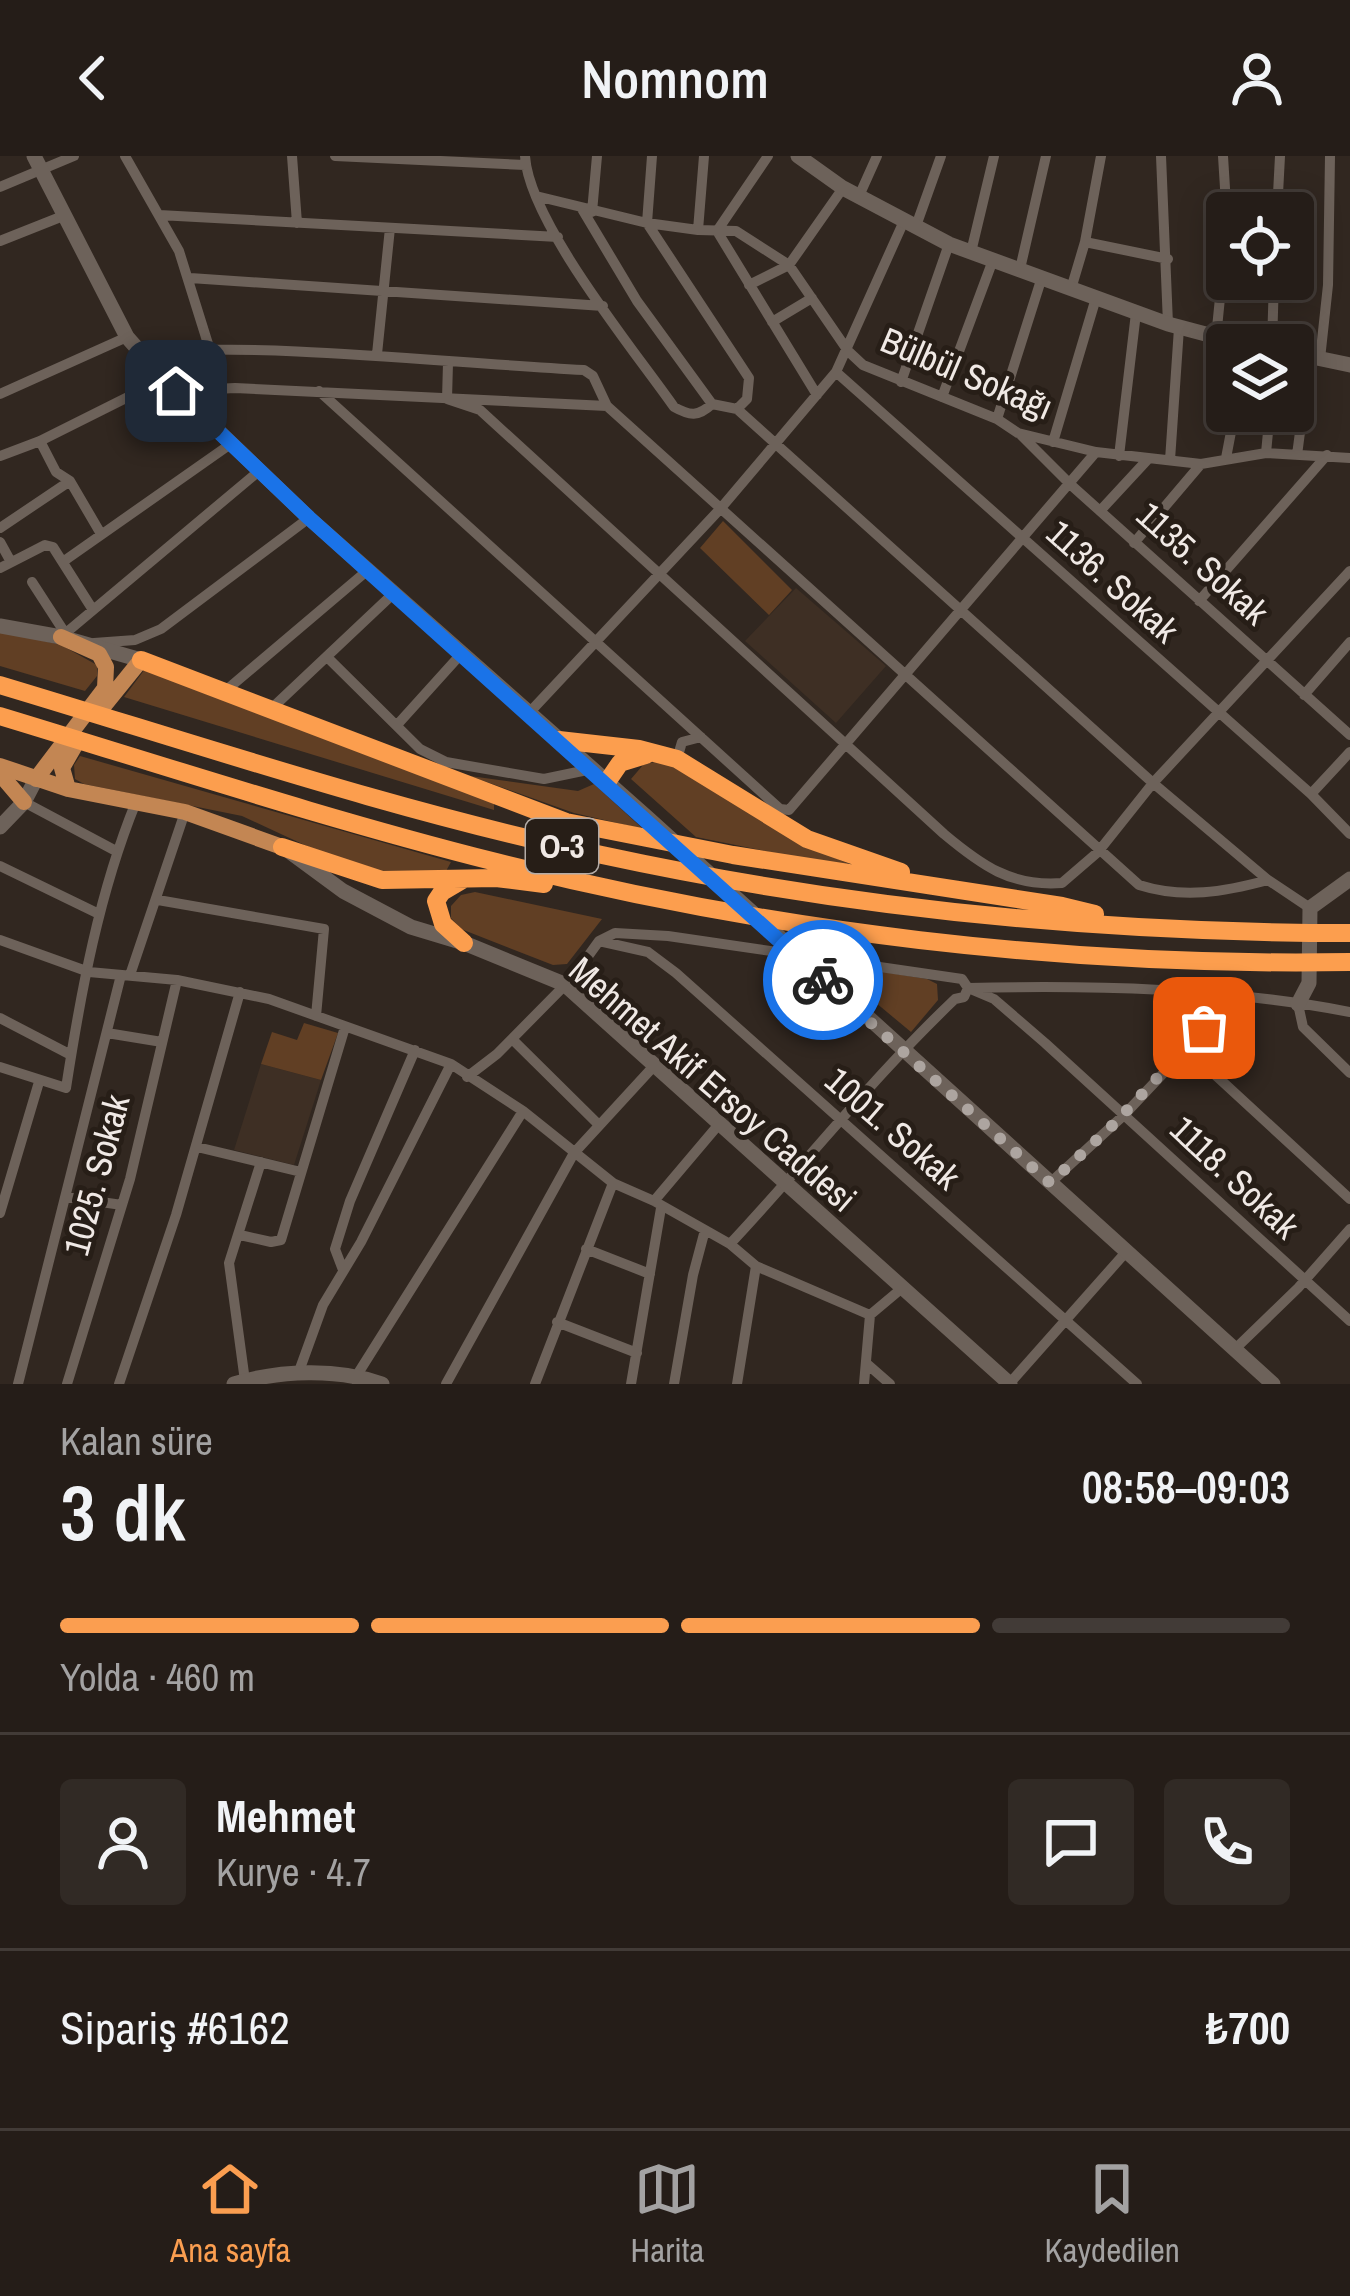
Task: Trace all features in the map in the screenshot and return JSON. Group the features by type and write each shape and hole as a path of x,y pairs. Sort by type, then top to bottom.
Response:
{"highway":[{"path":"141,660 566,822 733,855 1062,906 1140,926"},
{"name":"O-3","path":"0,686 362,795 604,856 877,902 1140,926 1350,933"},
{"name":"O-3","path":"0,716 368,827 650,896 813,924 981,945 1350,962"},
{"path":"559,740 677,759 819,845 987,896"},
{"path":"600,776 620,763 657,754"},
{"path":"282,847 382,880 469,878 650,896"},
{"path":"464,944 443,924 436,902 446,888 469,878"}],"main road":[{"path":"805,158 851,192 950,244 1206,336"},
{"path":"38,164 132,344 170,385 309,518 1273,1384"},
{"path":"1314,357 1350,365"},
{"path":"0,626 63,635 141,660 110,689 0,827"},
{"path":"63,635 99,654 110,689"},
{"path":"60,755 68,789"},
{"path":"0,770 185,812 282,847"},
{"path":"0,770 24,802"},
{"name":"Mehmet Akif Ersoy Caddesi","path":"282,847 373,908 426,933 564,984 1010,1384"},
{"path":"1298,1004 1310,983 1310,908 1350,879"},
{"path":"239,1382 298,1374 382,1384"}],"street":[{"path":"0,187 38,164 74,156"},
{"path":"124,156 190,278 209,347"},
{"path":"292,156 297,223"},
{"path":"335,156 525,160 536,196 575,268 674,407 689,415 702,413 712,404"},
{"path":"597,156 587,210 638,301 712,404 737,409 1153,783 1268,880 1310,908"},
{"path":"652,156 647,223 749,378 748,399 737,409"},
{"path":"698,230 704,156"},
{"path":"717,231 768,156"},
{"path":"749,285 789,265 877,156"},
{"path":"529,713 721,508 836,372 941,156"},
{"path":"971,253 994,156"},
{"path":"1020,269 1046,156"},
{"path":"1071,289 1101,156"},
{"path":"1161,156 1174,326 1170,460"},
{"path":"1223,156 1225,192"},
{"path":"1278,192 1280,156"},
{"path":"1314,335 1328,285 1330,156"},
{"path":"536,196 647,223 736,231 789,265 848,351"},
{"path":"159,215 558,237"},
{"path":"0,241 63,216"},
{"path":"377,354 390,228"},
{"path":"717,231 817,395"},
{"path":"1085,242 1168,260"},
{"path":"902,382 950,244"},
{"path":"942,398 993,260"},
{"path":"997,419 1042,277"},
{"path":"190,278 603,306"},
{"path":"772,322 812,298"},
{"path":"1053,442 1096,298"},
{"path":"1119,456 1136,313"},
{"path":"0,394 132,344 377,354 584,370 593,376 607,406 1139,885 1169,895 1268,880"},
{"name":"Bülbül Sokağı","path":"848,351 863,365 997,419 1018,433 1096,452 1201,464 1266,453 1350,458"},
{"path":"447,398 448,363"},
{"name":"1136. Sokak","path":"836,372 1311,794 1350,834"},
{"path":"0,456 170,385 607,406"},
{"path":"319,392 779,808 789,810 1096,452"},
{"path":"447,398 480,410 988,870 1015,881 1062,883 1098,851 1153,783 1350,571"},
{"path":"1226,458 1231,432"},
{"path":"1266,453 1268,432"},
{"path":"1297,455 1300,432"},
{"name":"1135. Sokak","path":"1018,433 1350,735"},
{"path":"40,441 56,472 70,481 101,534"},
{"path":"64,561 232,442"},
{"path":"1199,601 1327,455"},
{"path":"1100,511 1149,458"},
{"path":"1134,543 1201,464"},
{"path":"32,582 63,635 259,471"},
{"path":"0,528 70,481"},
{"path":"87,643 135,640 161,629 309,518"},
{"path":"0,542 6,565 45,545 52,547 93,610"},
{"path":"223,693 368,570"},
{"path":"269,710 394,593"},
{"path":"1304,695 1350,642"},
{"path":"397,725 462,652"},
{"path":"327,657 420,748 446,762 544,779 600,776"},
{"path":"677,759 682,742 702,736"},
{"path":"1311,794 1350,752"},
{"path":"24,802 116,851"},
{"path":"0,1067 66,1088 99,914 116,851 136,802"},
{"path":"18,1384 107,1033 158,900 185,812"},
{"path":"0,866 99,914"},
{"path":"158,900 324,929 316,1016"},
{"path":"467,1078 512,1039 598,941 615,933 668,936 962,979 968,988"},
{"path":"0,940 89,972 241,992 451,1064 523,1111 613,1183 730,1244 756,1266 870,1315"},
{"name":"1001. Sokak","path":"598,941 648,952 1137,1384"},
{"name":"1025. Sokak","path":"67,1384 122,1205 177,980"},
{"path":"953,980 947,989 955,999"},
{"path":"968,988 1282,998 1350,1012"},
{"path":"730,1244 901,1050 955,999 964,997 968,988"},
{"name":"1118. Sokak","path":"968,988 994,999 1350,1321"},
{"path":"119,1384 197,1147 241,992"},
{"path":"1050,1183 1124,1115 1236,996"},
{"path":"1298,1004 1303,1027 1350,1073"},
{"path":"0,1018 71,1055"},
{"path":"240,1235 281,1240 345,1027"},
{"path":"107,1033 162,1042"},
{"path":"512,1039 599,1125"},
{"path":"1186,1048 1350,1199"},
{"path":"343,1270 335,1249 350,1201 415,1050"},
{"path":"298,1374 323,1305 361,1242 451,1064"},
{"path":"446,1384 574,1153 653,1066"},
{"path":"0,1214 39,1082"},
{"path":"357,1380 523,1111"},
{"path":"631,1384 658,1204 720,1123"},
{"path":"197,1147 302,1172"},
{"path":"239,1382 229,1263 261,1162"},
{"path":"535,1384 613,1183"},
{"path":"66,1197 122,1205"},
{"path":"1234,1349 1305,1281 1350,1229"},
{"path":"674,1384 705,1230"},
{"path":"586,1249 650,1274"},
{"path":"1010,1384 1126,1252"},
{"path":"737,1384 756,1266"},
{"path":"864,1384 870,1315 901,1289"},
{"path":"557,1322 637,1353"},
{"path":"866,1363 890,1384"}],"shaded area":[{"path":"723,521 792,590 769,615 700,548"},
{"path":"796,588 886,666 836,723 745,641"},
{"path":"0,631 61,645 97,665 97,676 85,691 0,666"},
{"path":"145,669 494,800 494,810 124,697"},
{"path":"80,756 451,862 445,873 378,873 339,861 242,816 84,784 75,779 74,765"},
{"path":"670,762 805,845 868,872 696,837 631,779 643,765"},
{"path":"470,776 578,791 594,784 643,829 574,813"},
{"path":"475,892 602,919 567,964 553,965 461,929 451,918 451,906 461,895"},
{"path":"828,963 927,979 937,984 938,1000 911,1032"},
{"path":"304,1023 338,1033 321,1080 261,1064 272,1032 297,1040"},
{"path":"261,1064 321,1080 294,1165 234,1150"}],"way so far":[{"path":"823,980 1050,1183 1115,1123 1204,1028"}],"route":[{"path":"176,391 309,518 823,980"}]}
